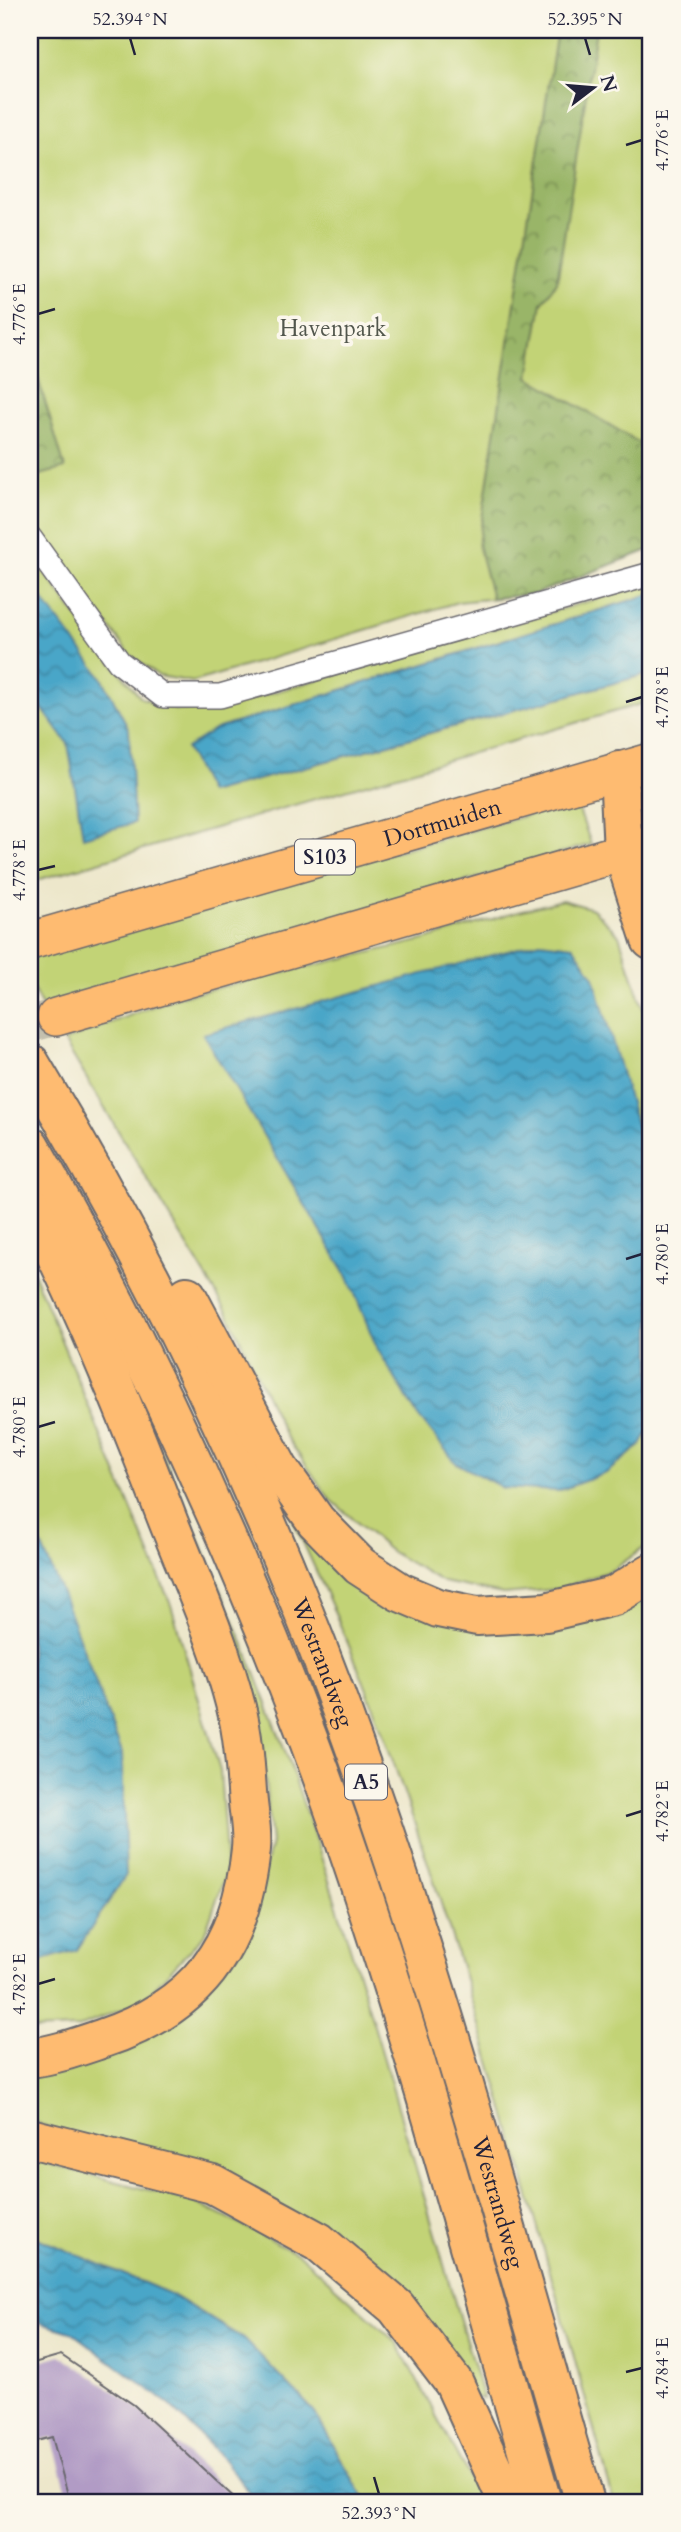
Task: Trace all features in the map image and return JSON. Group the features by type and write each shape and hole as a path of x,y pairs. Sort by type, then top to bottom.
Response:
{"highway":[{"path":"635,766 651,940"},
{"name":"Westrandweg","path":"30,1063 117,1216 213,1407 285,1565 332,1686 398,1871 435,1988 585,2502"},
{"name":"A5","path":"51,1099 137,1201 279,1469 316,1521 360,1566 400,1592 438,1608 477,1616 546,1612 614,1596 651,1573"},
{"name":"Westrandweg","path":"30,1146 128,1326 186,1448 242,1570 309,1742 404,2026 542,2502"},
{"path":"30,1203 83,1312 123,1405 216,1644 236,1707 244,1759 251,1847 244,1894 229,1937 194,1986 170,2008 130,2030 51,2056 30,2058"},
{"path":"30,2138 214,2184 318,2242 396,2307 454,2383 508,2502"}],"main road":[{"name":"Dortmuiden","path":"30,941 635,766"},
{"path":"56,1017 642,843"}],"street":[{"path":"30,538 119,662 163,696 220,696 651,574"}],"green space":[{"name":"Havenpark","path":"30,30 651,30 651,549 535,594 458,602 193,682 159,676 130,655 30,519"},
{"path":"557,30 596,30 557,282 542,303 529,377 640,443 651,436 651,549 535,594 492,598 478,545"},
{"path":"30,352 65,468 30,478"},
{"path":"30,552 94,640 141,698 176,710 216,709 651,583 651,594 216,729 209,793 651,673 651,701 30,882"},
{"path":"576,802 591,844 43,1008 30,984 30,951"},
{"path":"562,900 593,909 619,935 651,1033 651,1543 612,1570 559,1589 503,1594 443,1582 390,1551 329,1498 285,1435 229,1315 64,1041 177,997 428,939"},
{"path":"30,1265 171,1605 220,1771 227,1871 204,1935 142,2001 77,2028 30,2030"},
{"path":"145,1413 238,1632 317,1843 367,2001 483,2398 475,2398 372,2265 30,2120 30,2065 107,2056 252,1919 271,1843 263,1757"},
{"path":"281,1492 422,1615 651,1588 651,2399 648,2433 651,2502 614,2502 501,2098 439,1897 360,1672"},
{"path":"30,2159 194,2202 298,2253 397,2343 471,2481 478,2502 366,2502 313,2410 244,2339 168,2293 30,2235"}],"water":[{"path":"30,583 101,676 129,729 134,823 83,837 68,744 30,692"},
{"path":"651,594 651,673 209,793 186,748 216,729"},
{"path":"540,942 573,946 594,977 651,1176 651,1427 640,1446 606,1473 558,1491 503,1488 456,1463 416,1413 377,1348 348,1277 203,1034"},
{"path":"30,1518 68,1608 122,1753 126,1875 77,1950 30,1964"},
{"path":"30,2235 168,2293 244,2339 313,2410 366,2502 257,2502 217,2452 166,2402 71,2332 30,2320"}],"building":[{"path":"61,2355 134,2405 239,2502 70,2502 52,2437 33,2442 30,2430 30,2364"}],"tunnel":[{"path":"30,1024 56,1017"}]}
